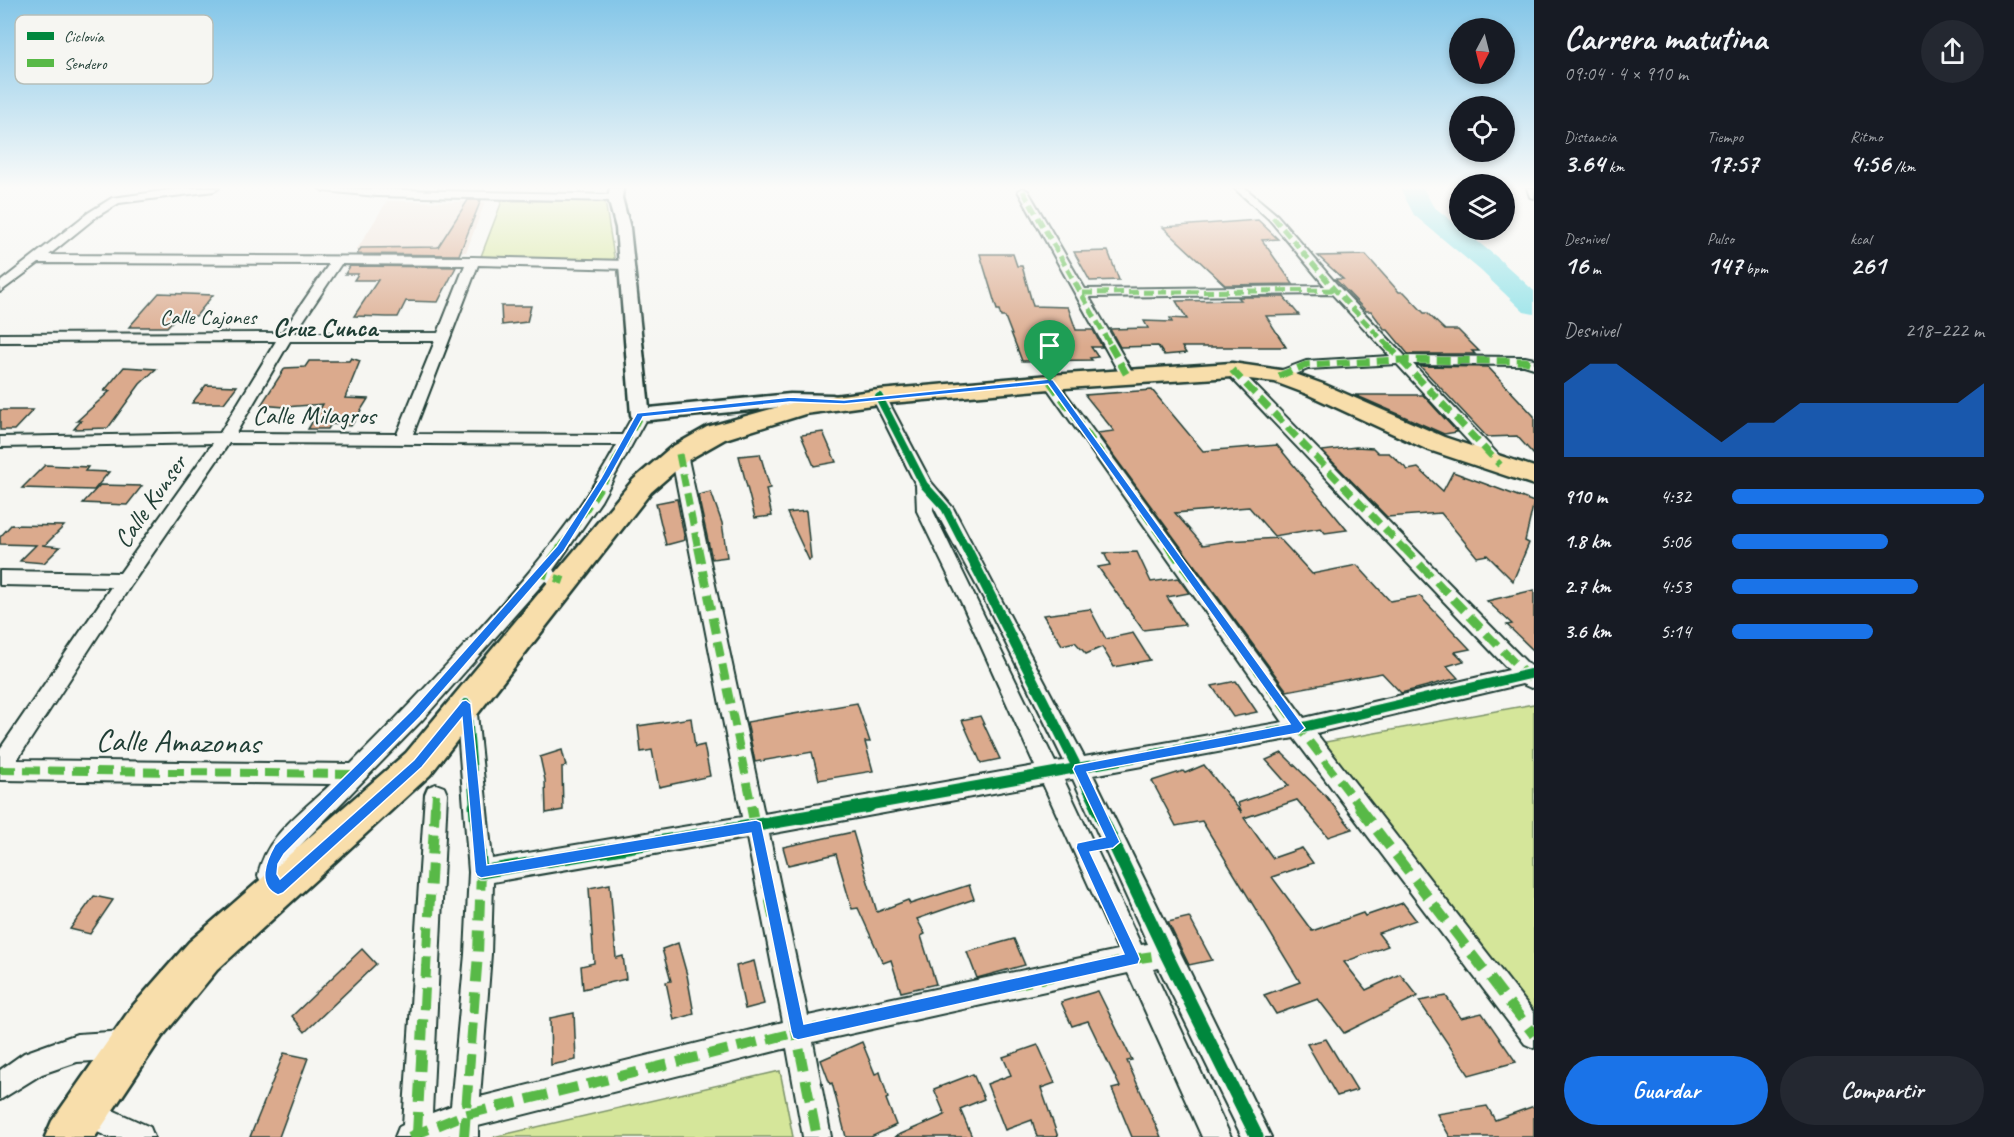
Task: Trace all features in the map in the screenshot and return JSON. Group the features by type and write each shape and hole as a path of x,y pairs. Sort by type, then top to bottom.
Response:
{"main road":[{"path":"68,1137 146,1023 203,956 418,764 466,704 552,577 642,486 679,454 716,433 803,408 879,397 1050,382 1232,370 1278,376 1315,389 1435,443 1534,476"}],"street":[{"path":"0,288 60,241"},
{"path":"278,888 270,876 272,862 280,850 552,577 561,548 628,440 640,415 624,241"},
{"path":"1052,241 1128,377"},
{"path":"1293,241 1335,290 1500,465"},
{"path":"36,260 473,261 627,265"},
{"name":"Calle Kunser","path":"0,768 125,579 225,438 286,337 337,261"},
{"path":"403,439 473,261"},
{"path":"1083,293 1335,290"},
{"name":"Calle Cajones","path":"0,338 442,337"},
{"path":"1278,376 1306,365 1401,360 1525,361 1534,364"},
{"path":"1232,370 1531,677"},
{"path":"1050,382 1299,728 1534,1035"},
{"path":"879,397 924,485 945,508 994,601 1079,769 1166,954 1257,1137"},
{"path":"640,415 790,400 844,402"},
{"name":"Calle Milagros","path":"0,442 225,438 628,440"},
{"path":"679,454 798,1032 817,1137"},
{"path":"924,485 925,511 972,606 1217,1137"},
{"path":"0,578 125,579"},
{"path":"972,606 994,601"},
{"path":"481,872 1079,769 1299,728 1531,677"},
{"path":"464,1126 478,954 481,872 466,704"},
{"name":"Calle Amazonas","path":"0,768 355,774"},
{"path":"436,794 413,1135 464,1126 798,1032 1133,959 1166,954"},
{"path":"1082,848 1113,842"},
{"path":"0,1086 34,1063 77,1048 132,1044"},
{"path":"86,1112 140,1137"}],"shaded area":[{"path":"362,241 470,241 466,252 356,251"}],"green space":[{"path":"487,241 611,241 615,263 480,259"},
{"path":"1534,704 1534,1023 1320,743"},
{"path":"780,1071 793,1137 493,1137"}],"building":[{"path":"442,241 465,241 459,255 357,254 361,248 438,247"},
{"path":"1178,241 1263,241 1293,284 1225,285"},
{"path":"1108,251 1119,280 1090,281 1074,252"},
{"path":"980,254 1013,254 1017,266 1022,266 1033,306 1068,307 1076,330 1093,330 1102,347 1091,347 1098,357 1090,358 1092,360 1022,361 1005,317 1001,317 997,310"},
{"path":"1366,255 1399,292 1404,292 1424,313 1427,313 1445,330 1458,330 1479,351 1472,351 1475,354 1408,354 1371,311 1366,311 1335,279 1343,279 1318,256"},
{"path":"350,266 456,267 438,302 406,301 398,317 387,317 354,316 378,280 354,280 358,274 345,274"},
{"path":"159,293 213,295 196,316 177,316 167,327 129,327"},
{"path":"1238,297 1284,297 1299,315 1266,316 1286,347 1182,347 1186,353 1164,355 1158,346 1120,347 1110,329 1148,328 1144,321 1172,322 1170,318 1187,319 1176,301 1241,300"},
{"path":"501,306 531,306 527,322 502,325"},
{"path":"351,358 360,361 345,398 368,399 351,426 331,424 328,429 308,429 323,404 285,407 261,405 285,368 305,367 309,361 349,361"},
{"path":"1420,366 1488,367 1534,416 1534,455 1517,436 1487,437"},
{"path":"124,367 156,369 140,384 108,428 74,429 81,421 77,421 110,391 104,391"},
{"path":"206,385 237,386 224,403 192,403"},
{"path":"1152,390 1203,451 1277,445 1347,530 1325,533 1321,528 1274,536 1249,507 1175,513 1203,545 1279,538 1312,574 1357,565 1390,601 1420,596 1470,649 1455,652 1464,661 1447,666 1458,678 1401,693 1382,673 1287,691 1097,433 1114,431 1085,395"},
{"path":"1355,395 1423,395 1457,432 1444,434"},
{"path":"0,410 33,410 14,430 0,430"},
{"path":"823,432 836,462 814,466 801,435"},
{"path":"1356,447 1373,448 1378,453 1389,453 1408,470 1418,468 1443,491 1453,472 1534,502 1525,541 1529,543 1513,581 1487,555 1477,557 1441,513 1387,517 1322,451"},
{"path":"760,454 770,488 766,489 772,516 755,518 739,456"},
{"path":"45,465 88,467 85,471 109,472 94,490 22,488"},
{"path":"100,485 142,486 127,505 83,503"},
{"path":"711,492 722,523 727,557 712,559 698,495"},
{"path":"677,499 685,540 666,545 656,503"},
{"path":"806,511 811,559 809,560 787,513"},
{"path":"11,525 64,526 45,545 42,545 60,547 44,563 20,561 36,545 0,544 0,537"},
{"path":"1137,552 1151,582 1178,578 1189,593 1167,597 1185,625 1143,630 1098,567 1110,565 1104,553"},
{"path":"1534,590 1534,651 1507,625 1512,624 1487,601"},
{"path":"1090,609 1106,639 1133,633 1150,660 1114,667 1102,647 1086,654 1075,642 1062,645 1043,615"},
{"path":"1236,681 1257,712 1233,717 1212,686"},
{"path":"857,703 870,742 865,742 873,771 819,780 812,752 755,762 747,722"},
{"path":"980,716 1000,759 981,763 962,720"},
{"path":"691,718 695,747 704,745 710,776 659,787 652,750 641,752 638,726"},
{"path":"562,750 566,766 562,767 563,810 546,813 545,780 540,757"},
{"path":"1282,753 1325,795 1352,829 1328,837 1297,800 1244,818 1273,858 1302,848 1313,863 1272,877 1312,931 1363,913 1365,916 1403,903 1416,920 1378,933 1388,946 1344,962 1366,990 1400,974 1418,996 1344,1033 1318,999 1276,1014 1264,995 1300,982 1202,821 1176,826 1152,781 1183,771 1185,773 1204,765 1242,813 1238,803 1289,786 1266,760"},
{"path":"853,832 877,912 908,900 910,904 969,885 974,899 917,919 925,934 921,936 936,984 901,992 891,960 883,963 858,908 852,909 836,854 788,865 783,847"},
{"path":"610,884 616,958 623,956 626,979 583,989 581,966 594,963 589,888"},
{"path":"94,896 113,900 90,934 70,929"},
{"path":"1189,917 1212,960 1189,965 1168,922"},
{"path":"1014,939 1025,965 977,978 967,952"},
{"path":"678,943 694,1014 674,1020 666,982 671,981 662,949"},
{"path":"362,949 376,964 305,1032 292,1016"},
{"path":"754,961 764,1004 745,1009 736,966"},
{"path":"1098,991 1132,1060 1127,1061 1161,1137 1132,1137 1112,1089 1120,1087 1088,1021 1072,1026 1061,1002"},
{"path":"1446,996 1461,1018 1482,1013 1516,1062 1469,1075 1419,1001"},
{"path":"574,1013 576,1060 551,1065 550,1018"},
{"path":"1326,1039 1357,1090 1337,1096 1307,1044"},
{"path":"862,1042 875,1074 880,1072 888,1098 886,1099 896,1125 871,1137 846,1137 832,1083 830,1084 821,1060"},
{"path":"1038,1045 1055,1083 1041,1088 1058,1137 1037,1137 1032,1120 1005,1130 987,1084 1011,1075 1003,1057"},
{"path":"284,1053 308,1058 279,1137 250,1137"},
{"path":"973,1074 984,1099 960,1109 972,1137 894,1137 945,1115 934,1089"},
{"path":"1487,1106 1495,1120 1534,1106 1534,1137 1450,1137 1437,1114"}],"waterway":[{"path":"1461,241 1534,306"}],"marked path":[{"path":"1051,241 1128,377"},
{"path":"1293,241 1335,290 1500,465"},
{"path":"1083,293 1335,290"},
{"path":"1279,376 1306,365 1401,360 1525,361 1534,364"},
{"path":"1232,370 1534,683"},
{"path":"1050,382 1299,728 1534,1035"},
{"path":"564,581 541,573 595,497 640,415"},
{"path":"679,454 798,1032 817,1137"},
{"path":"0,770 355,774"},
{"path":"417,1133 436,794"},
{"path":"464,1137 478,954 481,872"},
{"path":"409,1137 464,1115 798,1032 1133,959 1166,954"}],"cycle path":[{"path":"879,397 924,485 945,508 994,601 1079,769 1166,954 1257,1137"},
{"path":"466,704 481,872 756,826 1299,728 1534,673"}],"district":[{"name":"Cruz Cunca","path":"325,327"}],"route":[{"path":"1050,382 1299,728 1079,769 1113,842 1082,848 1133,959 798,1032 756,826 481,872 466,704 418,764 278,888 270,876 272,862 280,850 416,713 541,573 561,548 605,478 640,415 790,400 844,402 1050,382"}]}
